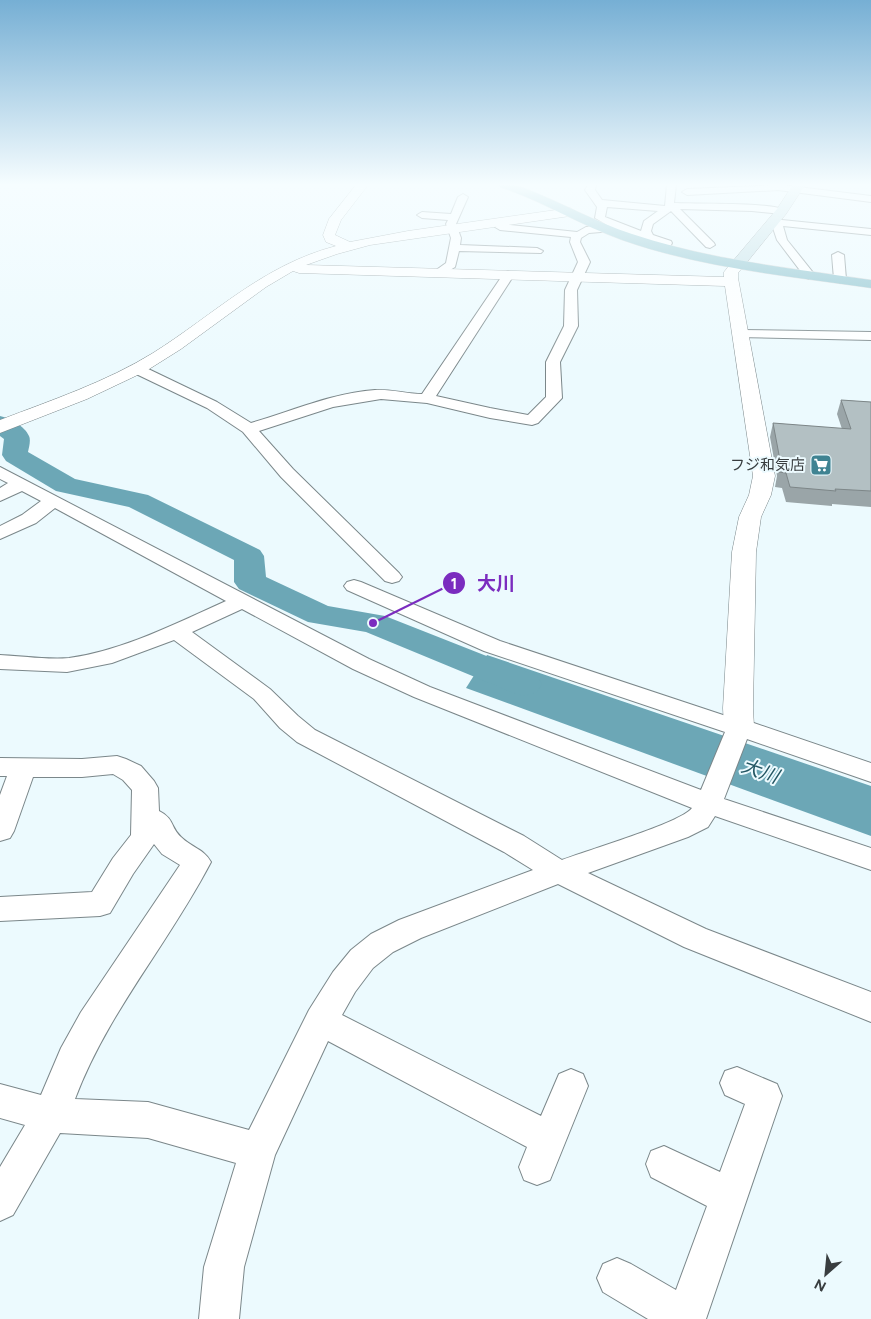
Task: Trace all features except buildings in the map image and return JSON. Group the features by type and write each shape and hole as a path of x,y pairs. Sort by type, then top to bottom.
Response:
{"main road":[{"path":"670,247 738,264 871,284"},
{"path":"738,264 753,247"}],"street":[{"path":"0,427 137,369 174,346 266,282 290,268 347,247"},
{"path":"249,429 346,400 386,395 418,400 427,398 490,413 532,420 554,398 553,362 571,326 571,290 575,277 584,262 578,247"},
{"path":"787,247 809,275"},
{"path":"438,273 451,265 454,248 537,251"},
{"path":"838,255 840,280"},
{"path":"218,1319 224,1267 258,1152 321,1021 344,982 362,959 382,943 410,929 559,872 678,830 698,820 710,799 738,730 744,552 750,517 760,495 764,476 730,272 738,264"},
{"path":"290,268 732,282"},
{"path":"427,398 508,275"},
{"path":"741,334 871,336"},
{"path":"137,369 212,405 249,429 287,473 392,576"},
{"path":"0,472 361,664 422,692 871,859"},
{"path":"0,496 20,484"},
{"path":"0,533 29,519 43,507 54,502"},
{"path":"354,586 492,646 871,773"},
{"path":"0,662 66,665 104,658 177,631 242,601"},
{"path":"177,631 262,694 306,736 514,844 559,872 696,938 871,1007"},
{"path":"0,831 11,768 82,768 117,765 132,773 144,788 145,836 138,848 122,866 100,904 0,909"},
{"path":"0,1202 51,1115 74,1059 93,1023 197,862 172,846 165,838 158,823 146,816"},
{"path":"321,1021 543,1153 571,1086"},
{"path":"617,1278 686,1319 765,1096 737,1083"},
{"path":"0,1101 51,1115 148,1120 258,1152"},
{"path":"664,1164 729,1197"}],"water":[{"path":"487,655 871,786 871,836 466,688"}],"waterway":[{"name":"大川","path":"0,423 17,437 15,455 66,485 138,501 249,556 250,582 320,615 373,623 524,684"}],"place":[{"name":"フジ和気店","path":"821,465"},
{"name":"大川","path":"373,623"}]}
